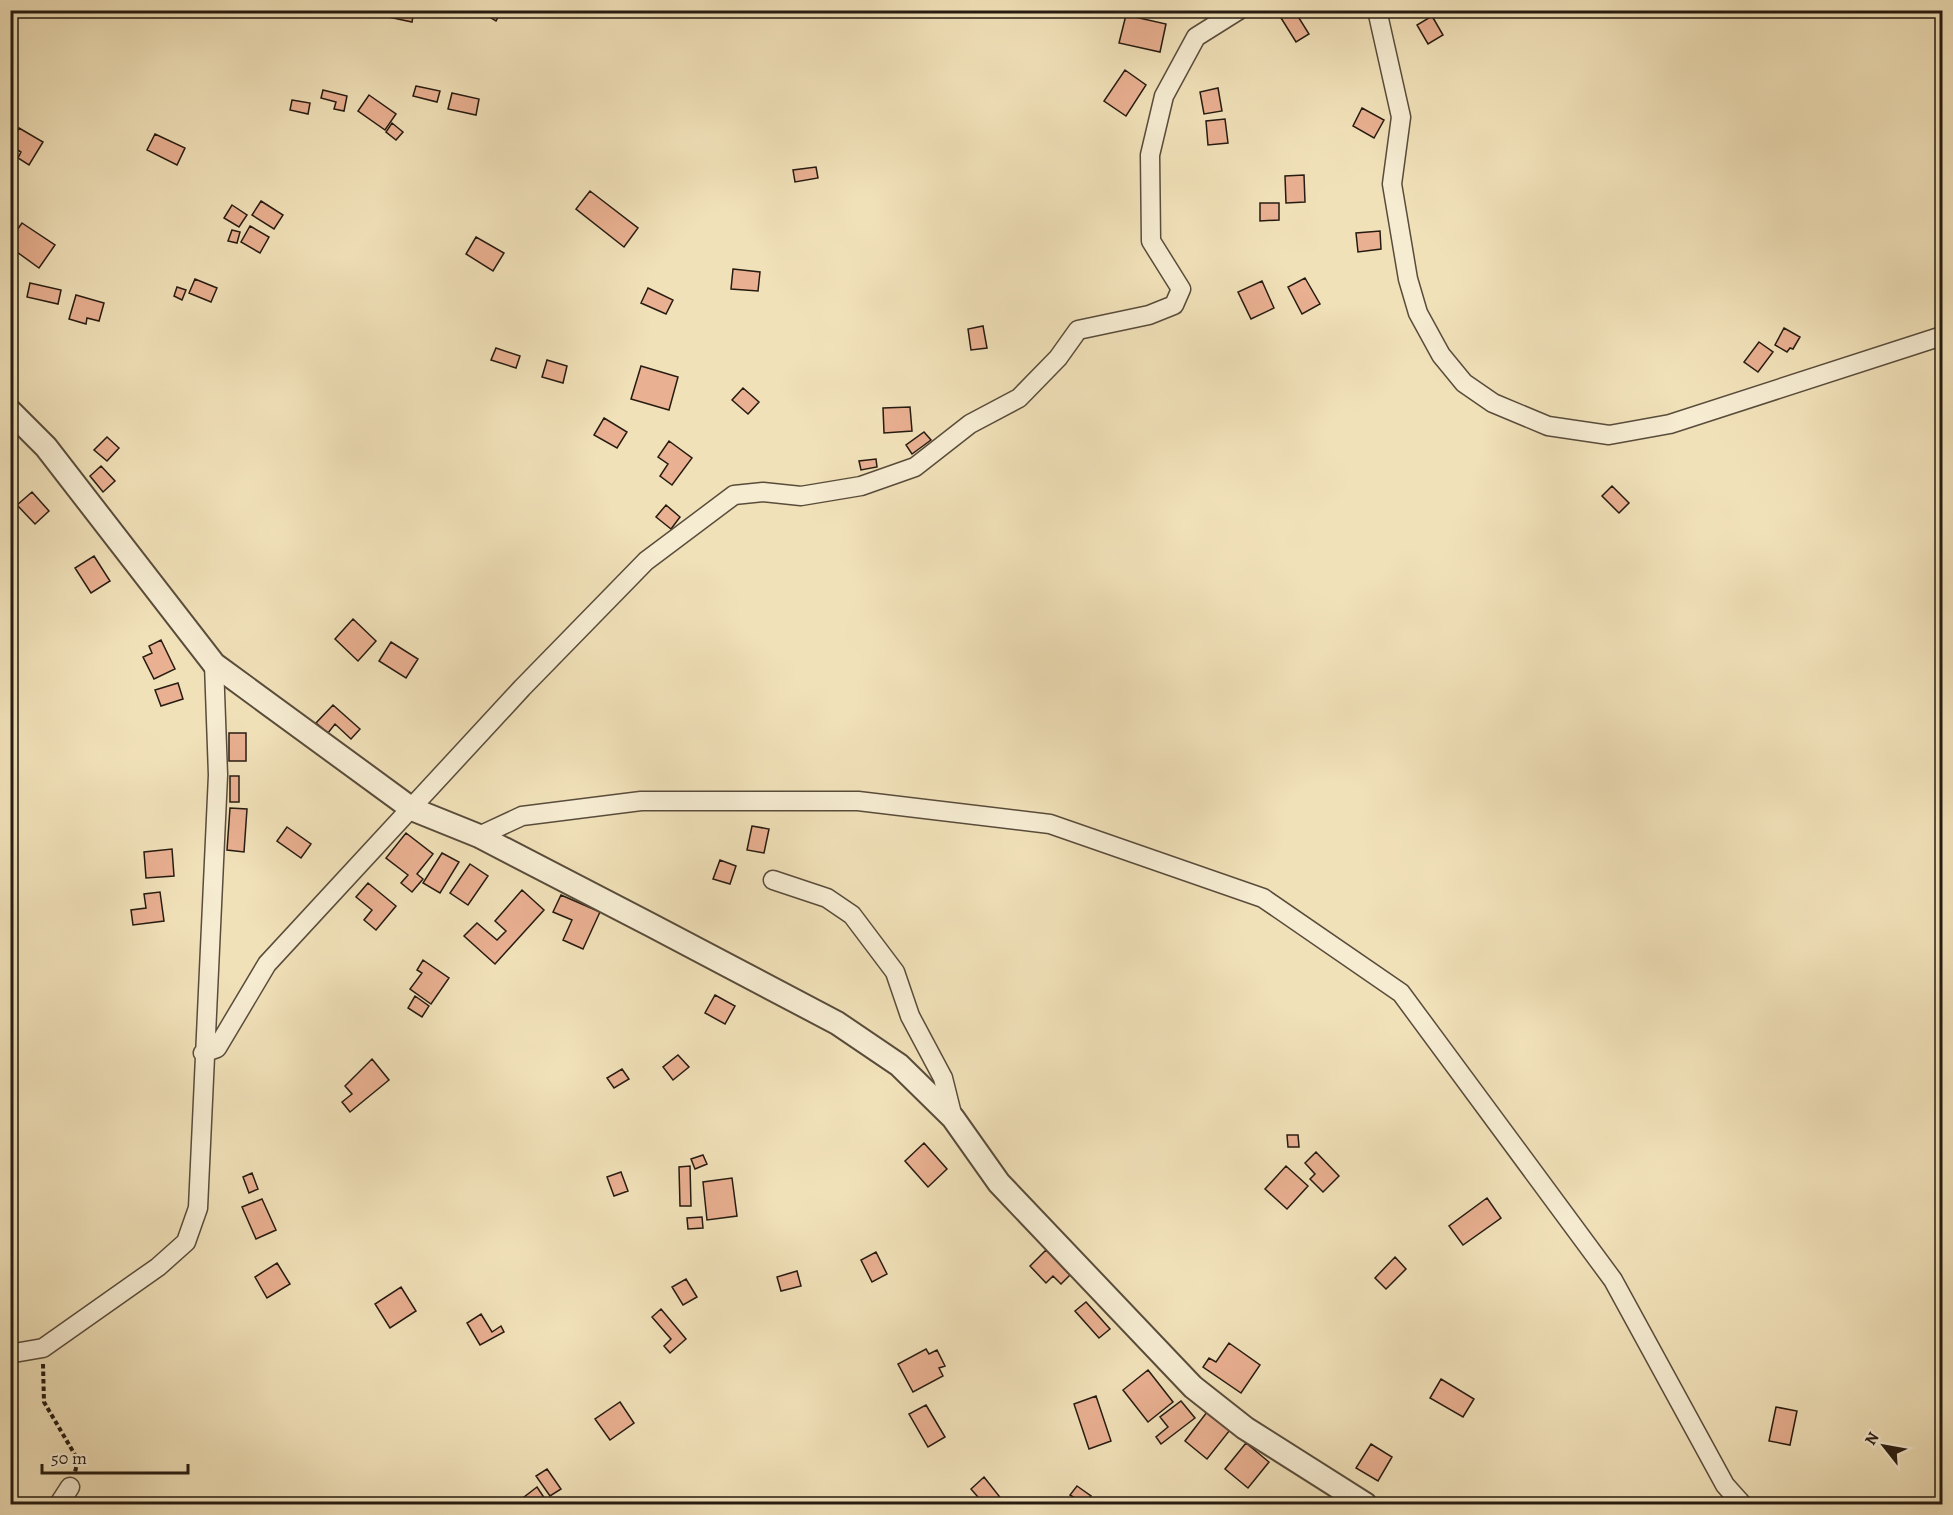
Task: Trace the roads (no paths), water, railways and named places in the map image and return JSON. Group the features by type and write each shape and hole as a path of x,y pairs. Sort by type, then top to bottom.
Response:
{"street":[{"path":"203,1053 217,1048 267,964 522,688 646,561 734,495 763,492 801,496 861,486 915,467 970,424 1019,398 1058,358 1078,330 1149,315 1174,305 1181,289 1151,241 1150,155 1164,96 1196,38 1239,10"},
{"path":"1377,10 1401,117 1392,184 1408,279 1418,313 1441,355 1464,383 1493,404 1548,426 1609,435 1670,424 1942,336"},
{"path":"10,411 46,447 214,664 412,809 479,836 837,1023 899,1065 953,1118 999,1183 1193,1387 1245,1428 1365,1504"},
{"path":"10,1351 14,1353 43,1348 158,1267 186,1242 198,1208 203,1053 218,775 214,664"},
{"path":"479,836 522,816 641,801 858,801 1050,824 1263,898 1401,993 1613,1280 1725,1485 1742,1504"},
{"path":"773,879 827,898 852,915 895,972 910,1016 943,1078 953,1118"},
{"path":"59,1504 70,1487"}]}
